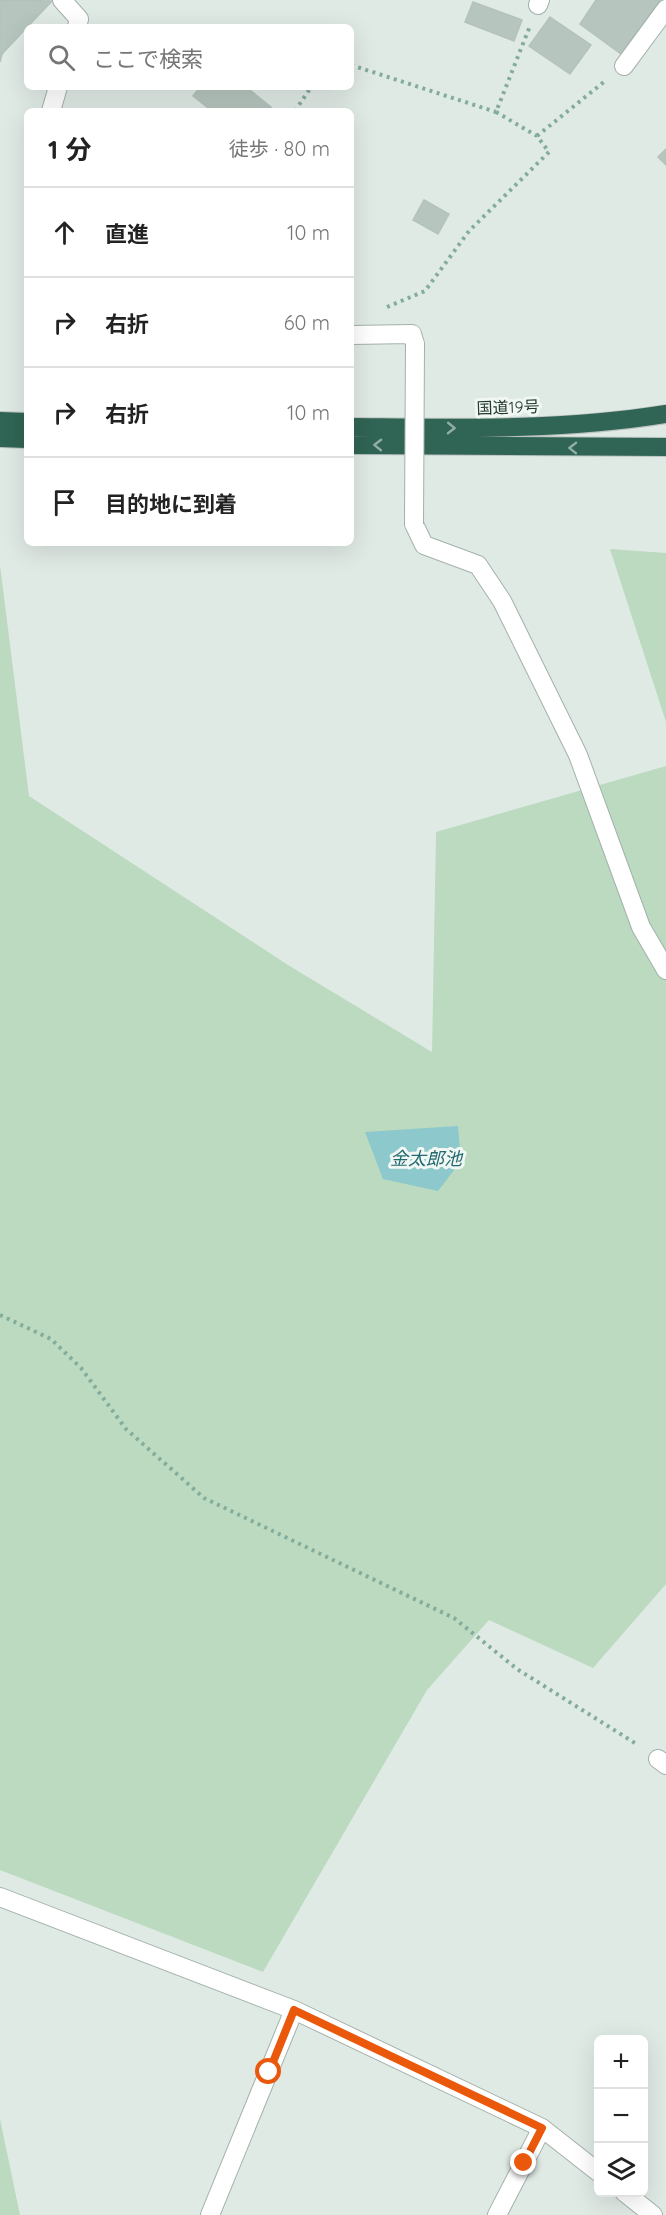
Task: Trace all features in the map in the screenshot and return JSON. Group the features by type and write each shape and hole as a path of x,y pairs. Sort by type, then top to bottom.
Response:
{"highway":[{"name":"国道19号","path":"354,427 496,428 631,420 666,414"},
{"path":"0,421 24,422"},
{"path":"0,438 24,439"},
{"path":"354,445 666,447"}],"street":[{"path":"62,0 79,19 78,24"},
{"path":"624,66 666,9"},
{"path":"52,108 57,90"},
{"path":"354,335 412,334 415,345 414,524 424,545 478,565 502,601 578,755 641,927 666,970"},
{"path":"0,1897 294,2010 542,2128 594,2169"},
{"path":"210,2215 294,2010"},
{"path":"497,2215 542,2128"},
{"path":"629,2197 653,2215"}],"path":[{"path":"496,112 539,3"},
{"path":"354,66 496,112 537,136 549,152 469,231 425,291 382,309"},
{"path":"537,136 624,66"},
{"path":"297,108 309,90"},
{"path":"0,1315 51,1339 81,1368 126,1429 204,1498 454,1618 517,1669 662,1762"}],"green space":[{"path":"610,549 666,553 666,722"},
{"path":"0,565 29,796 288,965 432,1052 436,832 666,766 666,1584 593,1668 489,1620 427,1690 263,1972 0,1870"},
{"path":"0,2119 20,2215 0,2215"}],"water":[{"name":"金太郎池","path":"458,1126 461,1161 438,1191 383,1179 365,1132"}],"building":[{"path":"0,0 52,1 30,24 24,24 24,31 2,54 0,62"},
{"path":"596,0 660,0 621,54 580,24"},
{"path":"473,2 522,20 514,41 465,22"},
{"path":"550,17 591,45 570,74 529,46"},
{"path":"198,90 250,90 271,107 208,108 193,96"},
{"path":"666,149 666,165 658,157"},
{"path":"424,200 449,214 438,234 413,220"}],"route":[{"path":"269,2072 294,2010 542,2128 524,2163"}]}
